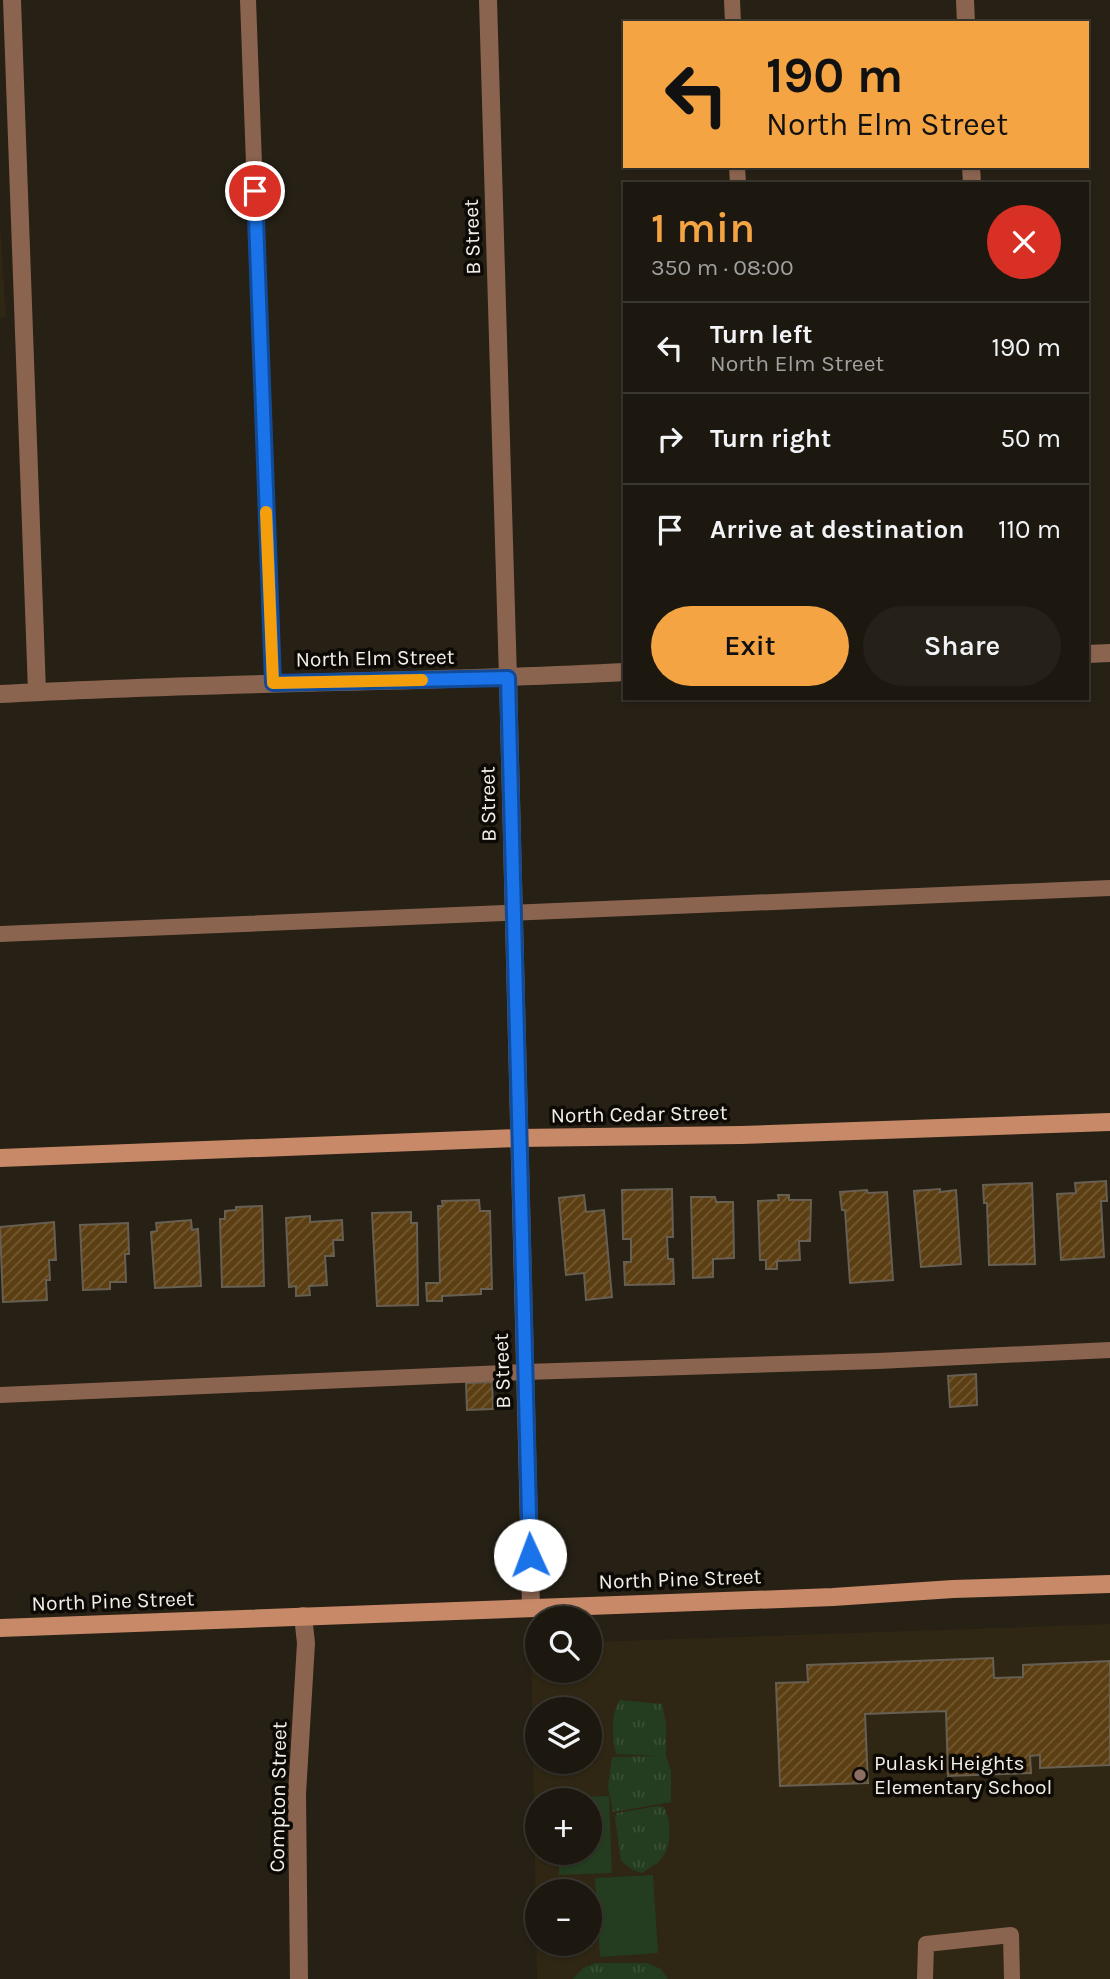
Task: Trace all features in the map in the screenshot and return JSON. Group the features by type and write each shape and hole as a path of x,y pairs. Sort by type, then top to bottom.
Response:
{"street":[{"path":"12,0 37,692"},
{"name":"B Street","path":"488,0 531,1606"},
{"path":"965,0 966,21"},
{"path":"1089,654 1110,653"},
{"name":"North Elm Street","path":"0,694 623,672"},
{"name":"North Cedar Street","path":"0,1158 518,1138 741,1135 1110,1122"},
{"name":"North Pine Street","path":"561,1606 1110,1584"},
{"name":"North Pine Street","path":"0,1628 525,1607"},
{"name":"Compton Street","path":"299,1979 297,1794 306,1643 303,1616"}],"lane":[{"path":"248,0 273,683"},
{"path":"732,0 733,21"},
{"path":"0,934 1110,888"},
{"path":"0,1395 1110,1350"},
{"path":"925,1979 926,1944 1011,1936 1012,1979"}],"shaded area":[{"path":"0,222 6,317 0,317"},
{"path":"1110,1624 1110,1979 537,1979 537,1956 602,1956 602,1879 535,1879 535,1865 602,1865 602,1788 534,1788 533,1774 602,1774 602,1697 532,1697 532,1683 602,1683 602,1642"}],"green space":[{"path":"620,1700 662,1704 666,1723 666,1756 671,1771 671,1802 613,1812 608,1787 612,1757 659,1756 616,1754 613,1727"},
{"path":"602,1796 609,1796 612,1873 559,1875 559,1865 602,1865"},
{"path":"664,1807 667,1814 668,1845 662,1859 642,1873 621,1861 615,1817 617,1813"},
{"path":"653,1875 658,1953 600,1957 602,1879 595,1878"},
{"path":"595,1963 647,1963 661,1969 668,1979 573,1979 583,1968"}],"building":[{"path":"1106,1181 1107,1201 1101,1201 1104,1257 1061,1260 1057,1194 1076,1193 1075,1183"},
{"path":"1032,1183 1035,1264 989,1265 987,1203 984,1203 983,1185"},
{"path":"672,1189 673,1237 667,1237 668,1259 673,1259 674,1284 625,1285 624,1262 631,1262 631,1239 623,1239 622,1190"},
{"path":"940,1189 940,1192 956,1190 961,1264 921,1267 914,1191"},
{"path":"867,1190 868,1193 887,1192 893,1280 850,1283 845,1210 842,1210 840,1192"},
{"path":"584,1195 586,1212 604,1210 612,1297 586,1300 584,1273 566,1275 559,1198"},
{"path":"778,1195 789,1195 789,1200 811,1200 810,1241 799,1241 800,1260 777,1261 777,1269 766,1269 766,1260 760,1260 758,1201 779,1200"},
{"path":"691,1197 715,1197 716,1202 733,1202 734,1258 713,1259 713,1277 693,1278"},
{"path":"479,1200 480,1211 490,1211 492,1289 481,1289 481,1294 442,1296 442,1301 427,1301 426,1283 440,1283 438,1206 443,1206 442,1201"},
{"path":"262,1206 264,1286 222,1287 220,1219 225,1219 225,1211 236,1210 236,1207"},
{"path":"411,1212 411,1223 417,1223 418,1305 377,1306 372,1213"},
{"path":"310,1216 310,1222 342,1220 343,1240 333,1240 334,1256 325,1256 327,1285 309,1286 310,1295 296,1296 296,1286 289,1287 286,1218"},
{"path":"191,1220 192,1230 198,1229 201,1286 155,1288 151,1232 157,1231 156,1223"},
{"path":"54,1222 56,1260 49,1260 47,1300 3,1302 0,1227"},
{"path":"128,1223 126,1282 110,1282 110,1289 83,1290 80,1225"},
{"path":"976,1374 977,1405 950,1407 948,1376"},
{"path":"492,1382 493,1409 467,1410 466,1383"},
{"path":"993,1658 994,1678 1023,1677 1023,1665 1110,1661 1110,1765 1040,1768 1040,1755 1030,1756 1031,1773 948,1776 946,1711 865,1714 868,1783 780,1786 776,1683 808,1682 807,1665"}],"slow traffic":[{"path":"266,512 273,683 422,680"}],"place":[{"name":"Pulaski Heights Elementary School","path":"860,1775"}],"route":[{"path":"255,191 273,683 508,678 530,1555"}]}
